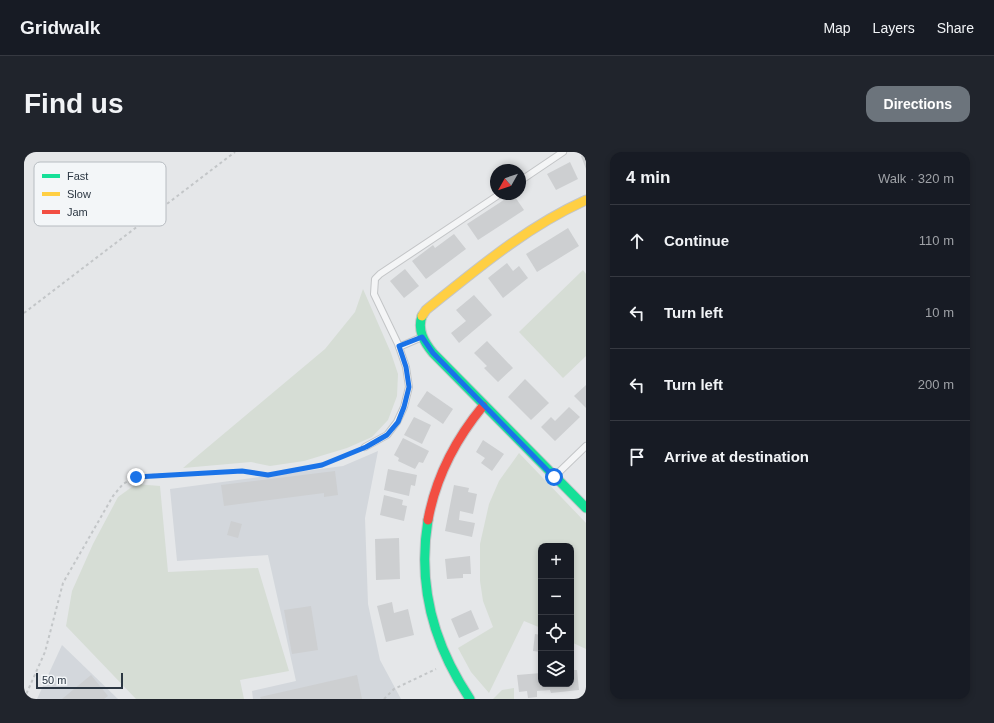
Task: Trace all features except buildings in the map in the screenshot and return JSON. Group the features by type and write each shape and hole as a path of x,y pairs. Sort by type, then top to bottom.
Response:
{"street":[{"path":"586,200 552,216 527,231 426,310 419,322 422,337 433,353 483,406 586,508"},
{"path":"470,699 448,663 433,626 427,604 424,560 427,519 439,476 459,437 483,406"}],"lane":[{"path":"526,177 563,152"},
{"path":"366,447 387,435 398,422 404,407 409,387 406,367 399,346 374,294 375,279 380,274 491,200"},
{"path":"399,346 422,337"},
{"path":"554,477 586,446"}],"path":[{"path":"166,205 235,152"},
{"path":"24,313 138,226"},
{"path":"24,699 45,652 63,583 102,512 123,484 136,477 147,475 242,471 268,475 322,465 366,447"},
{"path":"384,699 394,689 448,663"}],"shaded area":[{"path":"583,270 586,274 586,356 563,378 519,332"},
{"path":"363,289 391,353 398,374 397,396 388,420 372,437 347,448 304,461 270,466 251,462 183,468 325,349 355,312"},
{"path":"378,451 365,518 368,604 380,660 401,699 253,699 252,691 296,681 268,555 177,561 170,489 343,466"},
{"path":"519,453 586,523 586,649 574,643 574,543 538,543 538,627 524,621 489,693 471,672 458,648 493,627 483,601 480,581 480,544 489,504 499,481"},
{"path":"136,484 160,486 168,572 258,568 289,671 240,680 244,699 136,699 66,626 72,591 93,544 118,497"},
{"path":"62,645 118,699 37,699"},
{"path":"514,688 514,699 493,699 502,690"}],"traffic: fast":[{"path":"422,316 420,326 422,336 433,353 586,508"},
{"path":"428,520 425,544 425,568 431,614 446,657 470,699"}],"traffic: slow":[{"path":"422,316 426,310 464,279 522,236 586,200"}],"traffic: jam":[{"path":"428,520 436,488 448,459 455,445 483,406"}],"route":[{"path":"136,477 147,475 242,471 268,475 322,465 366,447 387,435 398,422 404,407 409,387 406,367 399,346 422,337 433,353 483,406 554,477"}]}
